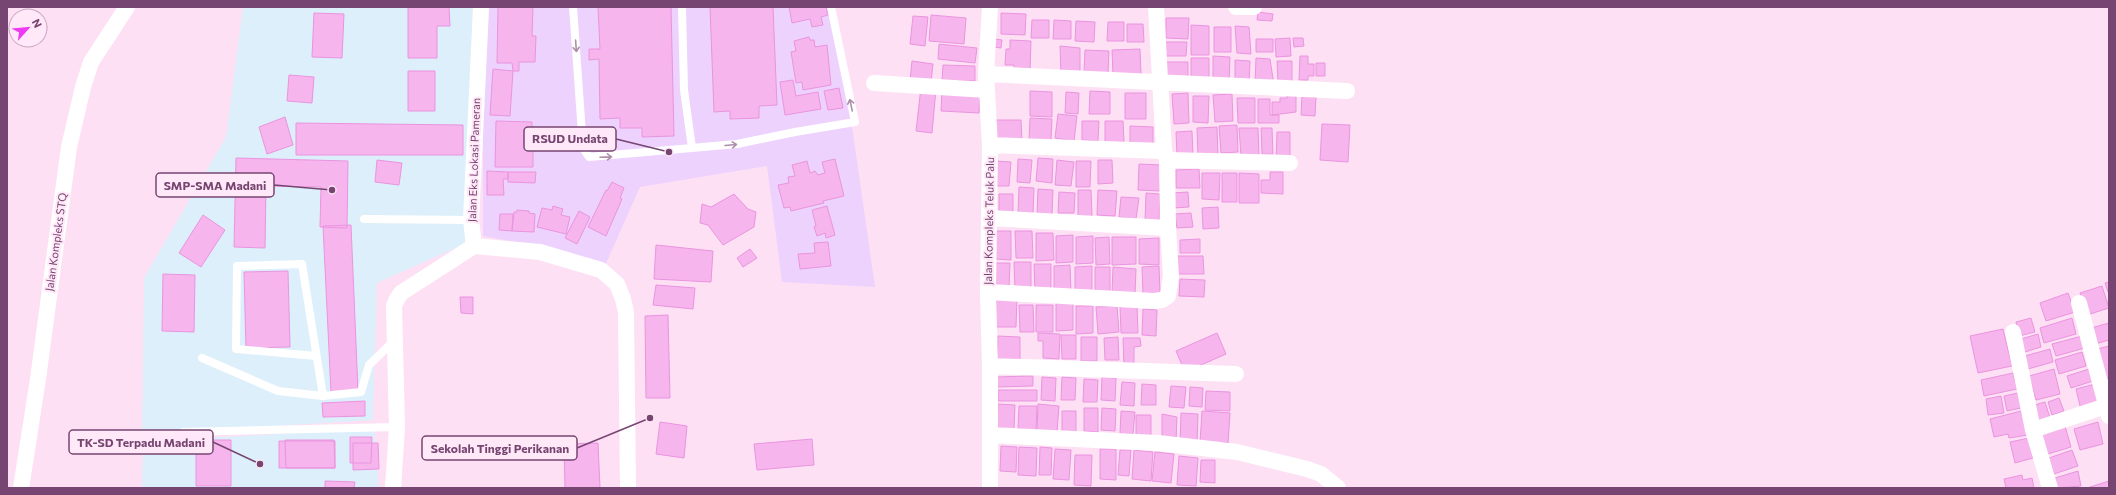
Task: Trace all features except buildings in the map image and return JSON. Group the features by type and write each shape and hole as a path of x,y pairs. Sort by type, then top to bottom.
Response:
{"street":[{"name":"Jalan Kompleks STQ","path":"21,488 38,379 71,139 82,87 91,62 127,7"},
{"name":"Jalan Eks Lokasi Pameran","path":"474,246 471,220 481,7"},
{"name":"Jalan Kompleks Teluk Palu","path":"990,7 986,74 990,145 988,292 990,366 990,488"},
{"path":"988,292 1135,301 1162,300 1168,296 1171,276 1166,156 1156,7"},
{"path":"1236,7 1254,7"},
{"path":"986,74 1347,91"},
{"path":"874,83 987,90"},
{"path":"990,145 1290,163"},
{"path":"990,218 1168,228"},
{"path":"393,488 396,427 394,306 396,299 401,293 474,246 540,252 601,270 617,284 624,299 626,312 628,488"},
{"path":"2033,430 2108,409 2078,303"},
{"path":"2013,332 2033,430 2050,488"},
{"path":"990,366 1236,374"},
{"path":"990,435 1158,444 1237,452 1300,467 1321,474 1338,488"}],"lane":[{"path":"573,7 583,148 589,158 737,144 855,122 831,7"},
{"path":"682,7 684,90 692,148"},
{"path":"364,219 471,220"},
{"path":"316,356 236,349 237,266 302,264 323,396"},
{"path":"202,358 278,391 323,396 361,392 369,365 394,341"},
{"path":"183,432 396,427"}],"shaded area":[{"path":"243,7 473,7 469,242 377,283 373,420 142,434 144,278 226,137"},
{"path":"489,7 835,7 875,287 782,282 767,166 640,187 604,268 566,251 483,236 483,129"},
{"path":"374,429 379,488 142,488 143,441"}],"place":[{"name":"RSUD Undata","path":"669,152"},
{"name":"SMP-SMA Madani","path":"332,190"},
{"name":"Sekolah Tinggi Perikanan","path":"650,418"},
{"name":"TK-SD Terpadu Madani","path":"260,464"}]}
